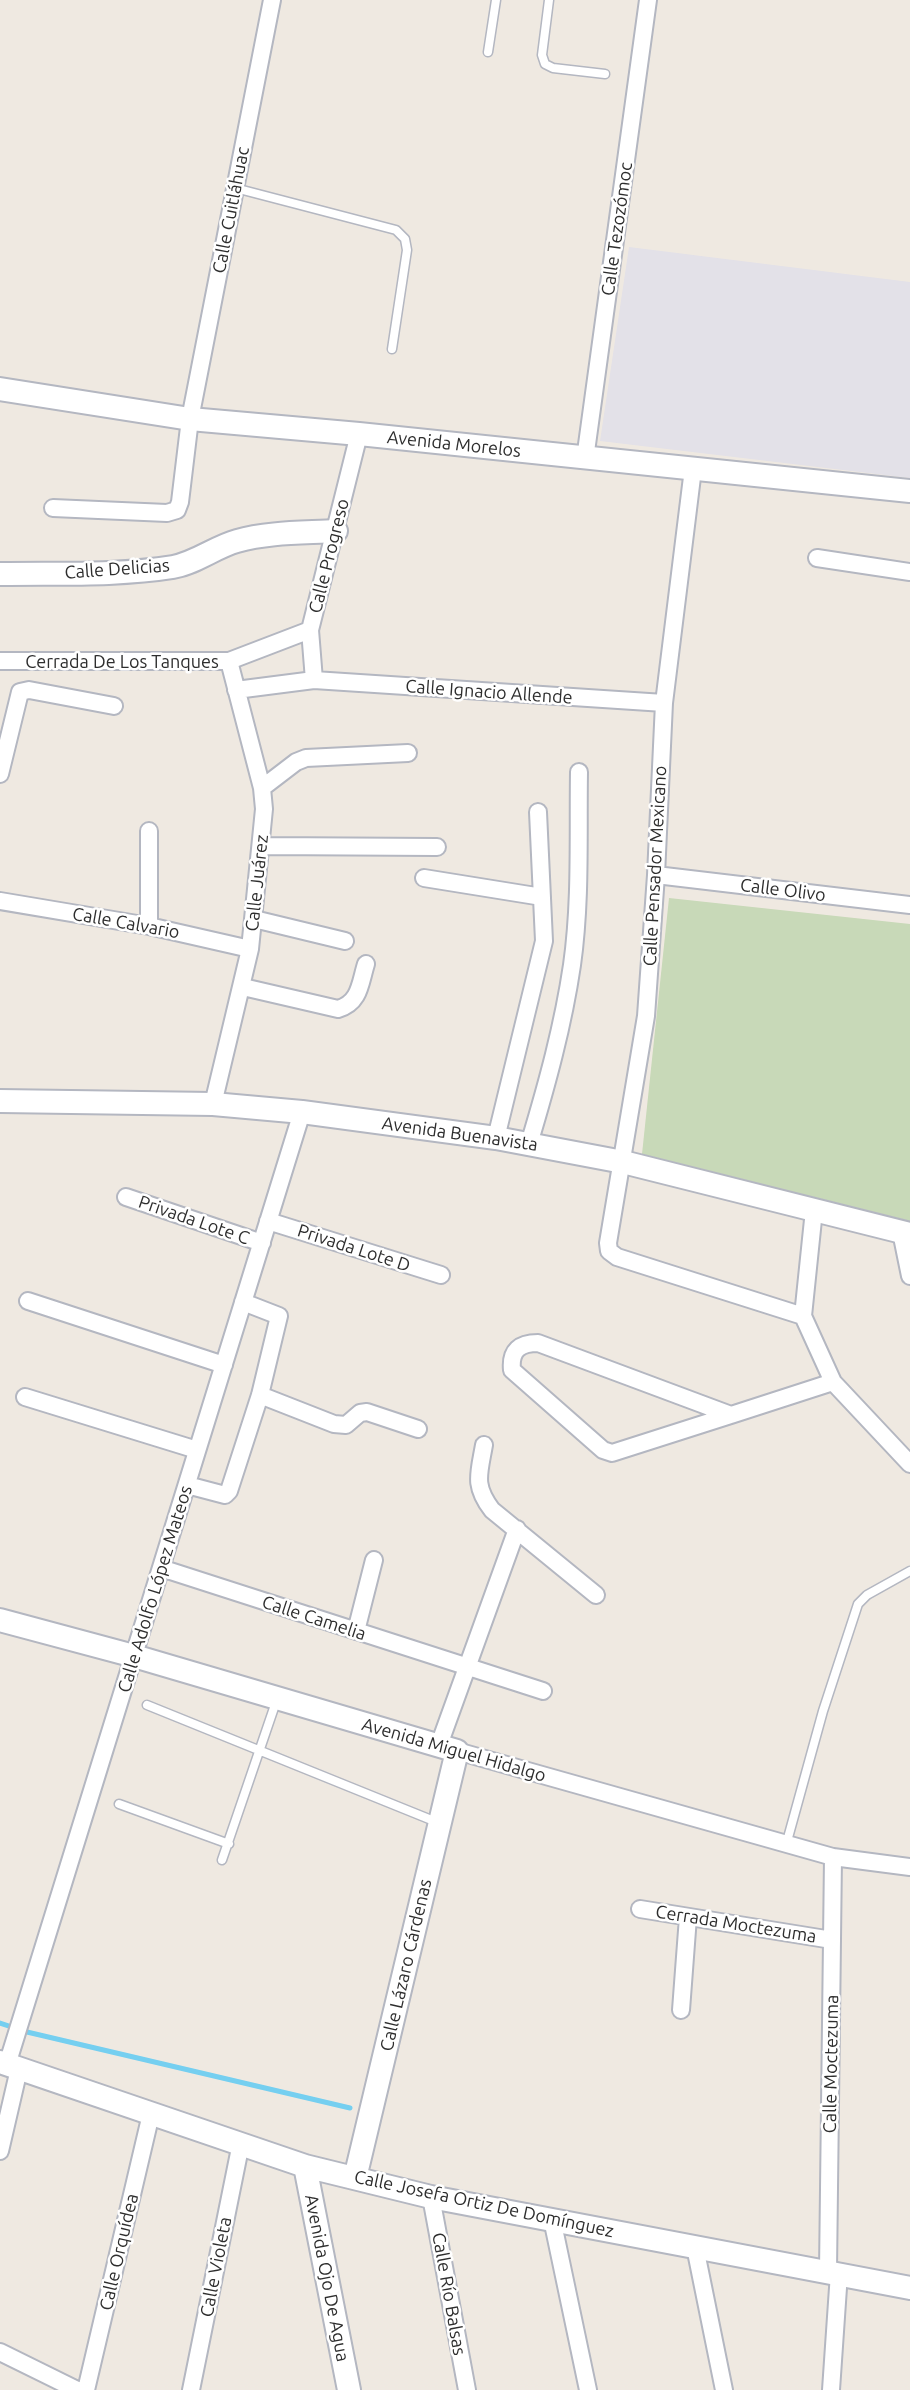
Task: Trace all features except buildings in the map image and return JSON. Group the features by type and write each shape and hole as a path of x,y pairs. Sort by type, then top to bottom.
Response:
{"street":[{"name":"Calle Cuitláhuac","path":"53,508 167,513 177,510 180,502 190,419 272,0"},
{"name":"Calle Tezozómoc","path":"585,459 648,0"},
{"name":"Avenida Morelos","path":"0,389 190,419 359,434 910,491"},
{"name":"Calle Progreso","path":"314,680 310,630 359,434"},
{"name":"Calle Pensador Mexicano","path":"693,470 664,703 656,875 646,1016 608,1243 609,1251 617,1257 804,1316"},
{"name":"Calle Delicias","path":"0,574 81,573 172,567 189,563 235,541 259,536 336,531"},
{"path":"817,558 908,573"},
{"name":"Cerrada De Los Tanques","path":"0,661 229,661 310,630"},
{"name":"Calle Juárez","path":"213,1104 243,987 250,949 262,846 262,788 229,661"},
{"name":"Calle Ignacio Allende","path":"236,690 314,680 664,703"},
{"path":"0,774 20,692 29,690 114,706"},
{"path":"262,788 296,762 306,758 408,753"},
{"path":"529,1144 557,1049 576,935 579,772"},
{"path":"496,1138 542,958 538,812"},
{"path":"149,831 149,926"},
{"path":"262,846 437,847"},
{"name":"Calle Olivo","path":"656,875 910,905"},
{"path":"424,878 542,897"},
{"name":"Calle Calvario","path":"0,901 149,926 250,949"},
{"path":"254,919 345,941"},
{"path":"243,987 338,1009 350,1006 356,998 366,964"},
{"name":"Avenida Buenavista","path":"0,1101 213,1104 302,1112 496,1138 623,1162 906,1233"},
{"name":"Calle Adolfo López Mateos","path":"0,2151 9,2065 14,2041 302,1112"},
{"name":"Privada Lote C","path":"126,1197 262,1243"},
{"path":"814,1210 804,1316 833,1382 910,1464"},
{"name":"Privada Lote D","path":"268,1221 441,1275"},
{"path":"906,1233 910,1276"},
{"path":"28,1301 224,1365"},
{"path":"187,1485 219,1495 225,1495 229,1491 260,1395 279,1316 243,1302"},
{"path":"731,1414 538,1343 525,1343 516,1348 511,1359 512,1370 603,1450 612,1453 833,1382"},
{"path":"260,1395 334,1424 346,1425 360,1413 367,1412 418,1429"},
{"path":"25,1397 197,1450"},
{"path":"484,1445 477,1482 480,1495 492,1510 596,1595"},
{"path":"448,1748 467,1667 517,1530"},
{"path":"356,1631 374,1560"},
{"name":"Calle Camelia","path":"161,1568 543,1691"},
{"name":"Avenida Miguel Hidalgo","path":"0,1620 134,1656 786,1845 833,1857 910,1867"},
{"name":"Calle Lázaro Cárdenas","path":"355,2178 440,1824 448,1748"},
{"name":"Calle Moctezuma","path":"831,2390 834,2272 833,1857"},
{"name":"Cerrada Moctezuma","path":"640,1909 832,1940"},
{"path":"681,2010 688,1917"},
{"name":"Calle Josefa Ortiz De Domínguez","path":"9,2065 305,2166 431,2198 910,2288"},
{"name":"Calle Orquídea","path":"86,2390 151,2114"},
{"name":"Calle Violeta","path":"191,2390 241,2143"},
{"name":"Avenida Ojo De Agua","path":"305,2166 349,2390"},
{"name":"Calle Río Balsas","path":"431,2198 467,2390"},
{"path":"552,2219 588,2390"},
{"path":"695,2247 724,2390"},
{"path":"0,2352 77,2390"}],"lane":[{"path":"488,52 496,0"},
{"path":"549,0 542,55 545,64 553,68 605,74"},
{"path":"235,188 396,230 405,239 407,250 392,349"},
{"path":"786,1845 823,1711 858,1604 867,1595 910,1571"},
{"path":"222,1860 261,1752 277,1699"},
{"path":"147,1705 440,1824"},
{"path":"119,1804 229,1844"}],"shaded area":[{"path":"629,247 910,282 910,478 600,441"}],"green space":[{"path":"669,898 910,924 910,1221 642,1154"}],"waterway":[{"path":"0,2023 27,2032 350,2108"}]}
